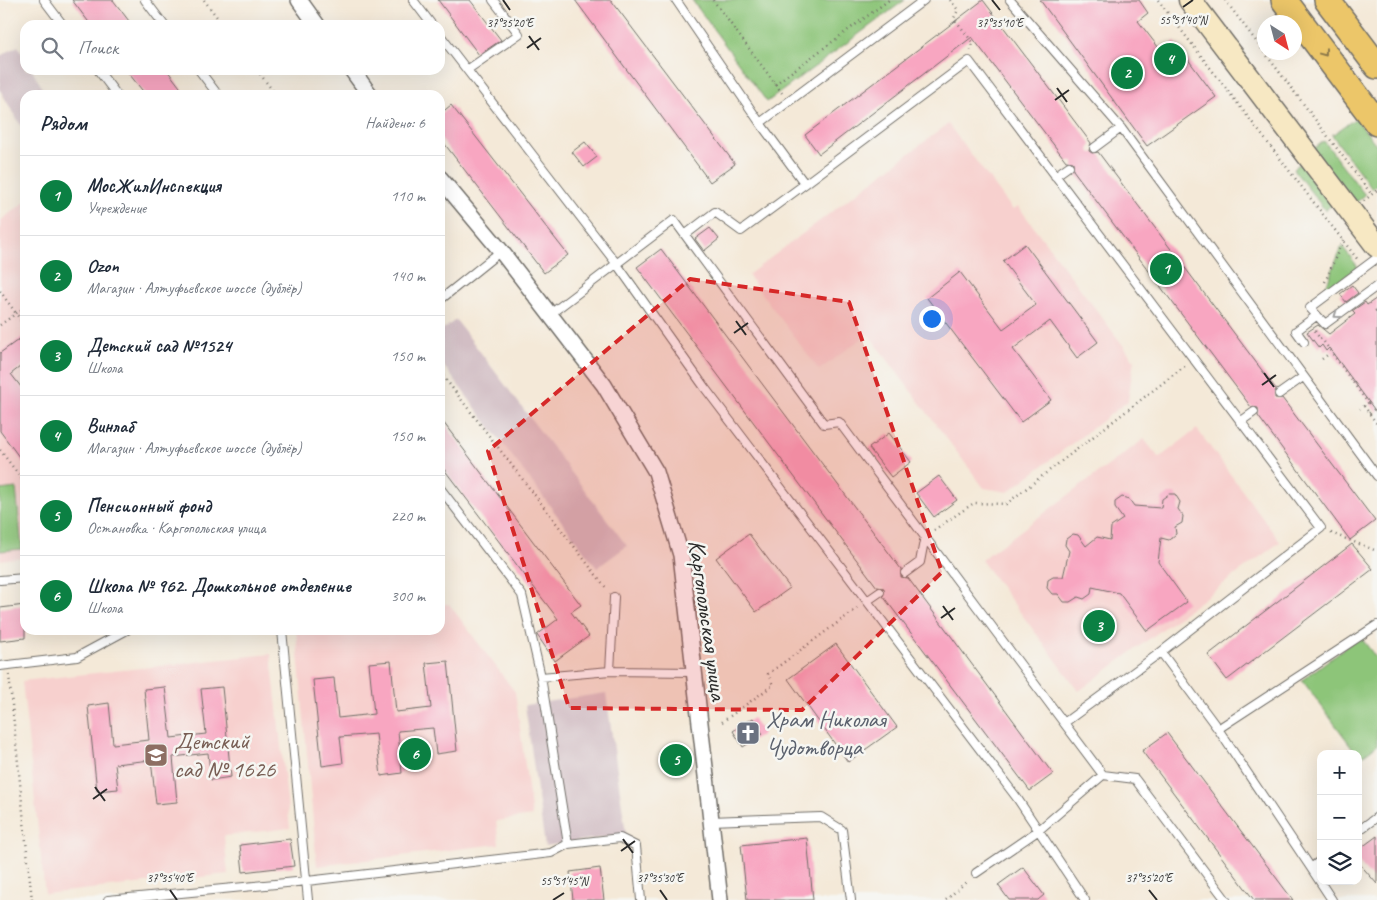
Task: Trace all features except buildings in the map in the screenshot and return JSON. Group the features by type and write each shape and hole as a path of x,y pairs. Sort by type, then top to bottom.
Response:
{"main road":[{"path":"1190,0 1376,245"},
{"path":"1284,0 1377,123"},
{"path":"1327,0 1377,66"}],"street":[{"path":"298,0 314,20"},
{"path":"356,75 366,90"},
{"name":"Каргопольская улица","path":"445,184 501,251 604,385 656,472 681,555 720,900"}],"lane":[{"path":"44,0 59,20"},
{"path":"145,0 160,20"},
{"path":"413,0 428,20"},
{"path":"466,70 519,34 493,0"},
{"path":"676,0 760,123 805,184"},
{"path":"760,123 924,0"},
{"path":"1010,0 1121,128 1302,377 1377,476"},
{"path":"445,43 616,263 705,388 1039,830 1086,900"},
{"path":"685,235 715,212 741,231 969,62 1321,528 1161,652 1064,723"},
{"path":"102,75 113,90"},
{"path":"202,75 214,90"},
{"path":"1094,148 1121,128"},
{"path":"1055,176 1069,166"},
{"path":"549,315 674,220 824,424 839,422 1103,775 1135,779 1226,900"},
{"path":"1376,245 1364,268 1310,308 1325,324 1377,286"},
{"path":"445,296 501,251"},
{"path":"1304,342 1296,331 1316,316"},
{"path":"1279,394 1302,377"},
{"path":"1240,422 1254,412"},
{"path":"445,495 522,595 541,677 568,844"},
{"path":"904,573 920,562 924,536"},
{"path":"0,580 20,578"},
{"path":"867,601 880,592"},
{"path":"610,671 614,598"},
{"path":"1218,729 1377,625"},
{"path":"4,666 77,657 115,635"},
{"path":"282,635 308,900"},
{"path":"1161,652 1218,729 1332,900"},
{"path":"541,677 610,671 693,672"},
{"path":"976,873 1039,830 1103,775"},
{"path":"711,821 821,817 842,830 851,900"},
{"path":"1362,828 1377,817"},
{"path":"108,900 307,881 551,853 568,844 620,838 636,846 641,900"},
{"path":"1310,868 1317,863"}],"path":[{"path":"204,0 219,20"},
{"path":"713,0 775,84 889,0"},
{"path":"950,0 958,10 954,18 973,43 969,62"},
{"path":"1158,0 1364,268"},
{"path":"1225,0 1372,195"},
{"path":"261,75 272,90"},
{"path":"1357,207 1377,190"},
{"path":"1317,303 1342,240"},
{"path":"0,291 20,319"},
{"path":"0,325 20,310"},
{"path":"1324,342 1330,353 1368,403 1360,409"},
{"path":"1322,359 1330,353"},
{"path":"924,536 974,503 1006,504 1194,360"},
{"path":"445,378 614,598"},
{"path":"1364,406 1377,424"},
{"path":"1369,413 1377,407"},
{"path":"0,450 20,476"},
{"path":"1321,528 1351,542 1377,551"},
{"path":"722,722 773,685 768,674 867,601"},
{"path":"4,666 32,900"},
{"path":"946,900 976,873"}],"highlighted area":[{"path":"690,279 849,302 942,572 802,710 569,708 488,451"}],"shaded area":[{"path":"18,46 20,50 20,75 35,75 43,90 20,90 20,124 0,90 0,56"},
{"path":"948,124 1013,210 1018,206 1134,360 1128,401 1008,492 984,488 868,334 819,370 748,275"},
{"path":"20,206 20,558 0,560 0,221"},
{"path":"456,320 627,546 597,568 445,368 445,328"},
{"path":"1197,429 1280,542 1079,691 981,560 1144,439 1159,458"},
{"path":"445,604 449,604 515,692 532,816 496,821 499,844 317,866 296,635 445,635"},
{"name":"Детский сад № 1626","path":"271,654 290,828 224,836 228,874 45,894 22,681"},
{"path":"606,693 626,834 545,846 525,705"}],"green space":[{"path":"692,0 905,0 767,102"},
{"path":"1356,118 1377,146 1377,185 1372,189 1332,135"},
{"path":"1324,141 1365,195 1353,205 1311,151"},
{"path":"1300,163 1332,205 1325,210 1293,169"},
{"path":"1342,246 1358,267 1323,294"},
{"path":"16,488 20,549 0,551 0,490"},
{"path":"1360,636 1377,659 1377,745 1362,756 1362,750 1354,750 1302,680"}],"place":[{"name":"Винлаб","path":"1170,59"},
{"name":"Ozon","path":"1127,73"},
{"name":"МосЖилИнспекция","path":"1166,269"},
{"name":"Детский сад №1524","path":"1099,626"},
{"name":"Храм Николая Чудотворца","path":"748,733"},
{"name":"Школа № 962. Дошкольное отделение","path":"415,754"},
{"name":"Детский сад № 1626","path":"156,755"},
{"name":"Пенсионный фонд","path":"676,760"}]}
